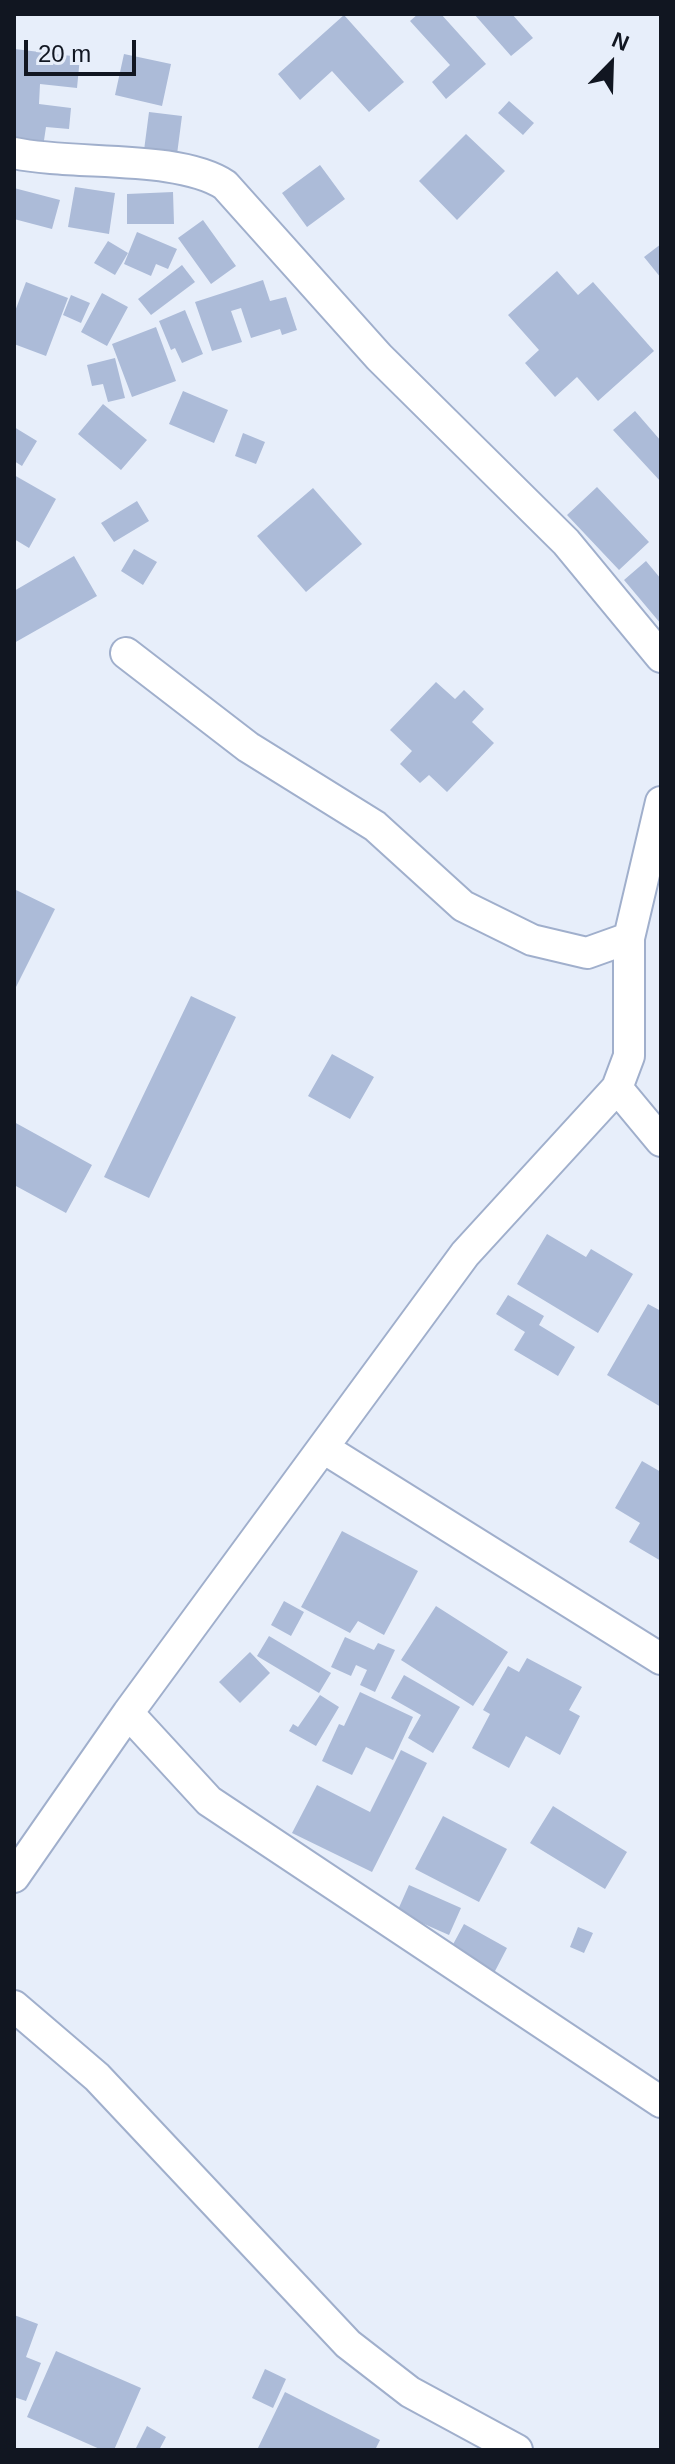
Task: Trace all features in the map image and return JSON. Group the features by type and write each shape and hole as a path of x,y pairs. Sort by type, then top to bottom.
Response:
{"street":[{"path":"14,153 42,159 201,173 225,185 379,357 566,542 661,657"},
{"path":"126,653 248,747 375,826 463,906 532,940 587,953 629,938"},
{"path":"14,1877 128,1713 325,1449 465,1254 617,1088 629,1056 629,938 660,812"},
{"path":"617,1088 661,1141"},
{"path":"325,1449 661,1659"},
{"path":"128,1713 209,1801 661,2102"},
{"path":"14,2006 97,2077 348,2344 410,2392 517,2450"}],"building":[{"path":"418,14 441,14 486,64 446,99 432,82 450,65 410,21"},
{"path":"474,14 512,14 533,38 511,56"},
{"path":"344,15 404,82 369,112 332,71 300,100 278,74"},
{"path":"15,49 80,57 77,88 40,84 39,104 71,108 69,129 46,127 43,147 14,144"},
{"path":"124,54 171,64 162,106 115,95"},
{"path":"509,101 534,123 523,135 498,113"},
{"path":"149,112 182,116 176,162 143,158"},
{"path":"466,134 505,171 457,220 419,181"},
{"path":"320,165 345,199 307,227 282,193"},
{"path":"75,187 115,193 109,234 68,227"},
{"path":"14,188 60,200 52,229 14,219"},
{"path":"173,192 174,224 127,224 127,194"},
{"path":"203,220 236,266 211,284 178,238"},
{"path":"137,232 177,249 168,269 156,264 151,276 124,264"},
{"path":"108,241 128,253 115,275 94,263"},
{"path":"661,244 661,278 644,257"},
{"path":"182,265 195,282 151,315 138,299"},
{"path":"557,271 578,295 593,282 654,351 598,401 577,377 555,397 525,363 539,350 508,315"},
{"path":"263,280 270,301 286,297 297,330 282,335 280,329 251,338 241,308 231,311 242,342 212,351 195,302"},
{"path":"26,282 68,298 46,356 14,344 14,314"},
{"path":"102,293 128,307 107,346 81,332"},
{"path":"71,295 90,303 81,323 63,315"},
{"path":"185,310 203,354 182,363 175,348 171,350 159,321"},
{"path":"156,327 176,381 132,397 112,344"},
{"path":"115,358 125,398 108,402 103,384 92,386 87,365"},
{"path":"183,391 228,410 214,443 169,424"},
{"path":"103,404 147,440 121,470 78,434"},
{"path":"635,411 661,441 661,482 613,430"},
{"path":"14,427 37,441 22,466 14,461"},
{"path":"243,433 265,442 256,464 235,456"},
{"path":"14,475 56,499 29,548 14,539"},
{"path":"597,487 649,542 619,570 567,515"},
{"path":"313,488 362,544 306,592 257,536"},
{"path":"137,501 149,521 114,542 101,523"},
{"path":"134,549 157,562 143,585 121,571"},
{"path":"74,556 97,596 14,643 14,591"},
{"path":"646,561 661,579 661,624 624,580"},
{"path":"436,682 455,699 464,690 484,709 472,722 494,743 447,792 429,775 420,783 400,764 412,751 390,730"},
{"path":"14,889 55,909 14,991"},
{"path":"191,996 236,1017 149,1198 104,1177"},
{"path":"332,1054 374,1077 350,1119 308,1096"},
{"path":"14,1122 92,1165 66,1213 14,1185"},
{"path":"547,1234 586,1257 591,1249 633,1274 598,1333 517,1284"},
{"path":"508,1295 544,1316 539,1325 575,1347 558,1376 514,1350 525,1332 496,1314"},
{"path":"648,1304 661,1311 661,1407 607,1375"},
{"path":"642,1461 661,1472 661,1561 629,1542 640,1523 615,1508"},
{"path":"342,1531 418,1571 384,1635 358,1621 350,1633 301,1607"},
{"path":"284,1601 304,1612 291,1636 271,1625"},
{"path":"436,1606 508,1652 473,1706 401,1660"},
{"path":"269,1636 331,1673 319,1693 257,1656"},
{"path":"345,1637 374,1650 378,1643 395,1650 375,1692 360,1685 367,1670 356,1665 351,1676 331,1667"},
{"path":"250,1652 270,1673 240,1703 219,1682"},
{"path":"527,1658 582,1687 569,1710 580,1716 560,1755 526,1736 509,1768 472,1748 490,1714 483,1710 508,1666 519,1672"},
{"path":"404,1675 460,1707 433,1753 408,1738 421,1715 391,1698"},
{"path":"360,1692 413,1717 393,1760 366,1747 352,1775 322,1761 339,1724 344,1726"},
{"path":"320,1695 339,1707 316,1746 289,1731 293,1724 298,1727"},
{"path":"401,1750 427,1763 372,1872 292,1833 317,1785 370,1812"},
{"path":"553,1806 627,1852 605,1889 530,1843"},
{"path":"443,1816 507,1849 479,1902 415,1869"},
{"path":"409,1885 461,1908 449,1935 397,1912"},
{"path":"464,1924 507,1948 494,1973 450,1950"},
{"path":"578,1927 593,1933 584,1953 570,1947"},
{"path":"14,2315 38,2324 26,2357 41,2363 26,2401 14,2397"},
{"path":"56,2351 141,2388 114,2450 102,2450 27,2417"},
{"path":"265,2369 286,2379 273,2408 252,2398"},
{"path":"285,2392 380,2440 375,2450 257,2450"},
{"path":"147,2426 166,2437 159,2450 135,2450"}]}
